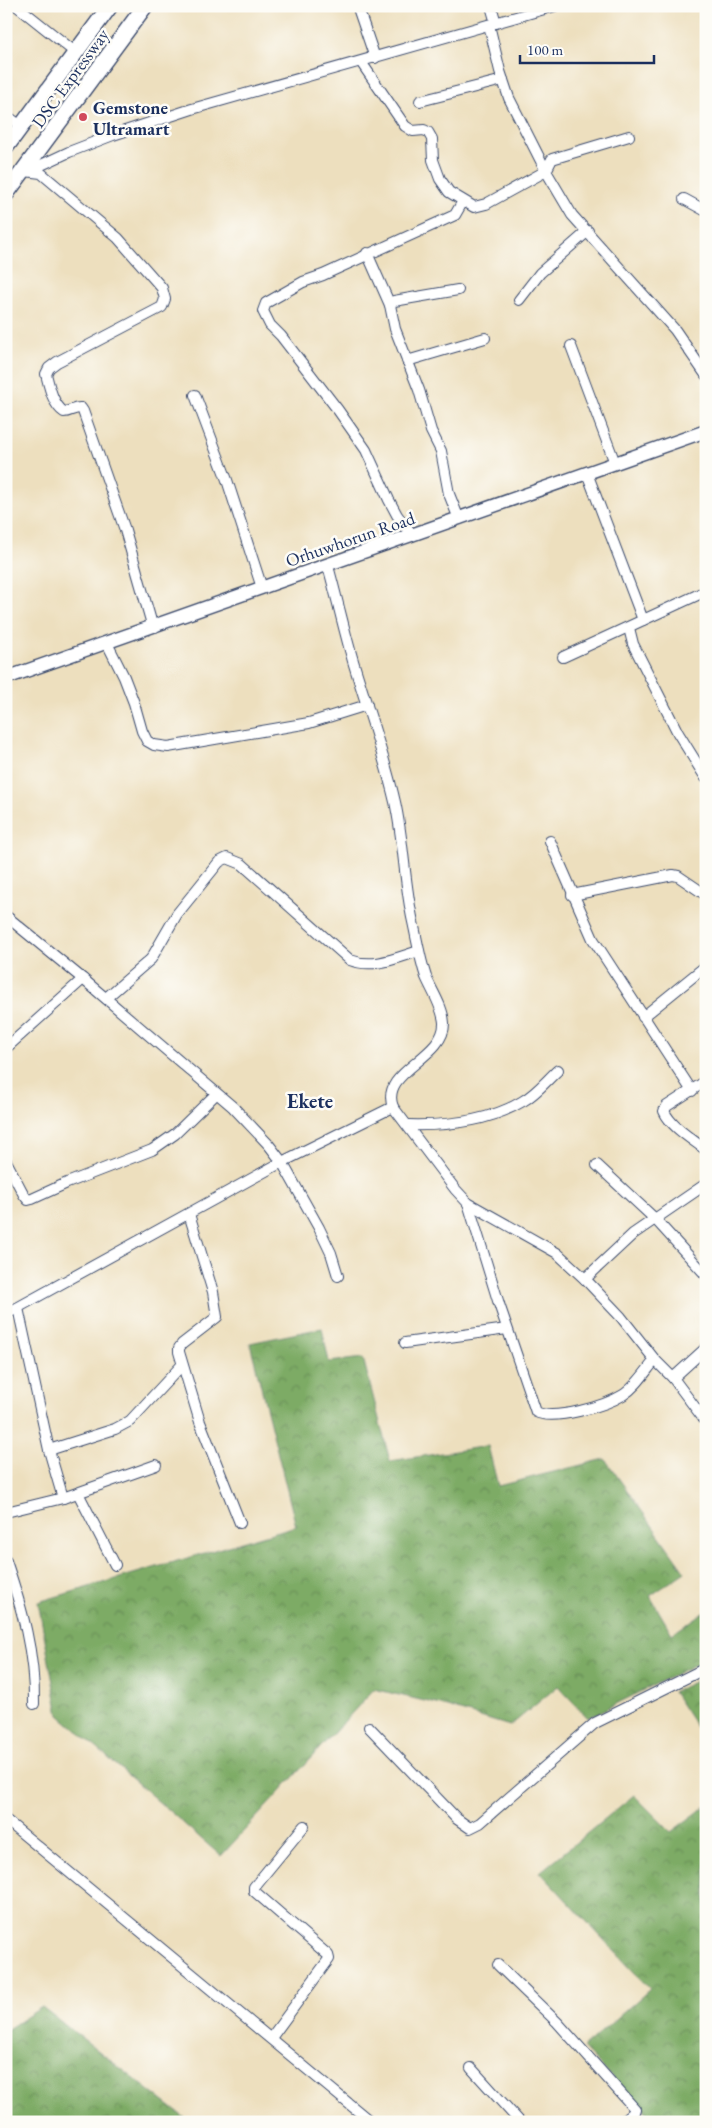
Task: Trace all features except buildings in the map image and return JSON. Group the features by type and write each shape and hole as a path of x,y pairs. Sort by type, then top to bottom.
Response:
{"main road":[{"name":"DSC Expressway","path":"6,147 110,6"},
{"name":"DSC Expressway","path":"6,194 26,170 145,6"}],"street":[{"path":"17,6 76,53"},
{"path":"491,6 503,80 509,98 546,171 572,215 675,330 706,375"},
{"path":"26,170 113,135 183,112 555,6"},
{"path":"359,11 375,58"},
{"path":"361,62 405,126 413,131 424,130 428,132 432,139 434,167 449,192 474,206 481,206 546,171 552,159 629,136"},
{"path":"420,100 503,80"},
{"path":"6,115 22,127"},
{"path":"26,170 42,173 118,238 138,259 165,294 162,307 56,362 46,374 49,388 60,409 68,412 78,407 83,411 125,530 151,621 155,627"},
{"path":"684,199 706,211"},
{"path":"412,534 393,507 366,450 338,410 281,336 270,325 263,311 266,303 303,282 323,275 367,253 455,215 463,201"},
{"path":"520,300 540,273 588,231"},
{"path":"367,253 390,305 395,328 431,431 441,451 449,494 458,519"},
{"path":"390,305 394,301 458,290"},
{"path":"407,361 485,338"},
{"path":"572,346 615,463"},
{"path":"195,395 227,480 262,588"},
{"name":"Orhuwhorun Road","path":"6,678 328,566 587,472 706,432"},
{"path":"587,472 643,620"},
{"path":"328,566 367,706 386,764 402,838 410,909 419,951 444,1022 442,1037 436,1046 408,1069 396,1083 390,1100 393,1107 455,1189 468,1203 557,1253 585,1279 673,1378 706,1422"},
{"path":"562,657 629,628 706,591"},
{"path":"629,628 633,644 678,733 706,778"},
{"path":"107,643 127,686 142,731 147,741 154,746 168,747 309,723 367,706"},
{"path":"550,841 572,895 593,939 692,1091"},
{"path":"106,998 151,959 177,914 219,862 227,858 242,864 350,960 362,965 376,964 419,951"},
{"path":"572,895 673,875 678,876 706,895"},
{"path":"6,916 106,998 233,1107 263,1138 282,1162 327,1245 338,1276"},
{"path":"643,1017 706,966"},
{"path":"6,1048 83,979"},
{"path":"408,1125 458,1123 504,1110 524,1101 558,1070"},
{"path":"706,1081 667,1106 664,1111 666,1116 682,1132 706,1150"},
{"path":"7,1164 24,1195 28,1200 32,1200 66,1183 152,1150 174,1134 216,1094"},
{"path":"6,1314 282,1162 393,1107"},
{"path":"597,1165 655,1219 706,1275"},
{"path":"585,1279 633,1234 706,1184"},
{"path":"468,1203 532,1407 536,1412 544,1416 591,1408 624,1394 637,1383 655,1360"},
{"path":"189,1214 213,1292 217,1317 179,1348 182,1365 200,1422 240,1523"},
{"path":"18,1308 49,1450 63,1498"},
{"path":"405,1343 507,1329"},
{"path":"673,1378 706,1348"},
{"path":"49,1450 116,1429 130,1421 182,1365"},
{"path":"6,1512 63,1498 156,1465"},
{"path":"78,1493 115,1565"},
{"path":"6,1561 19,1597 28,1636 34,1676 34,1704"},
{"path":"368,1727 457,1819 470,1828 480,1823 595,1722 706,1668"},
{"path":"6,1820 371,2122"},
{"path":"271,2038 328,1959 328,1955 254,1892 254,1887 304,1826"},
{"path":"498,1965 557,2022 635,2109 622,2122"},
{"path":"471,2068 520,2122"}],"green space":[{"path":"322,1328 329,1362 363,1358 390,1461 488,1446 498,1486 605,1459 685,1572 650,1596 672,1634 706,1611 706,1659 588,1718 558,1686 510,1726 437,1704 374,1689 221,1856 59,1715 38,1602 296,1526 250,1343"},
{"path":"706,1676 706,1742 673,1692"},
{"path":"634,1795 671,1832 706,1806 706,2122 656,2122 583,2048 650,1989 540,1872"},
{"path":"42,2007 190,2122 6,2122 6,2030"}],"place":[{"name":"Gemstone Ultramart","path":"83,117"}],"district":[{"name":"Ekete","path":"310,1101"}]}
